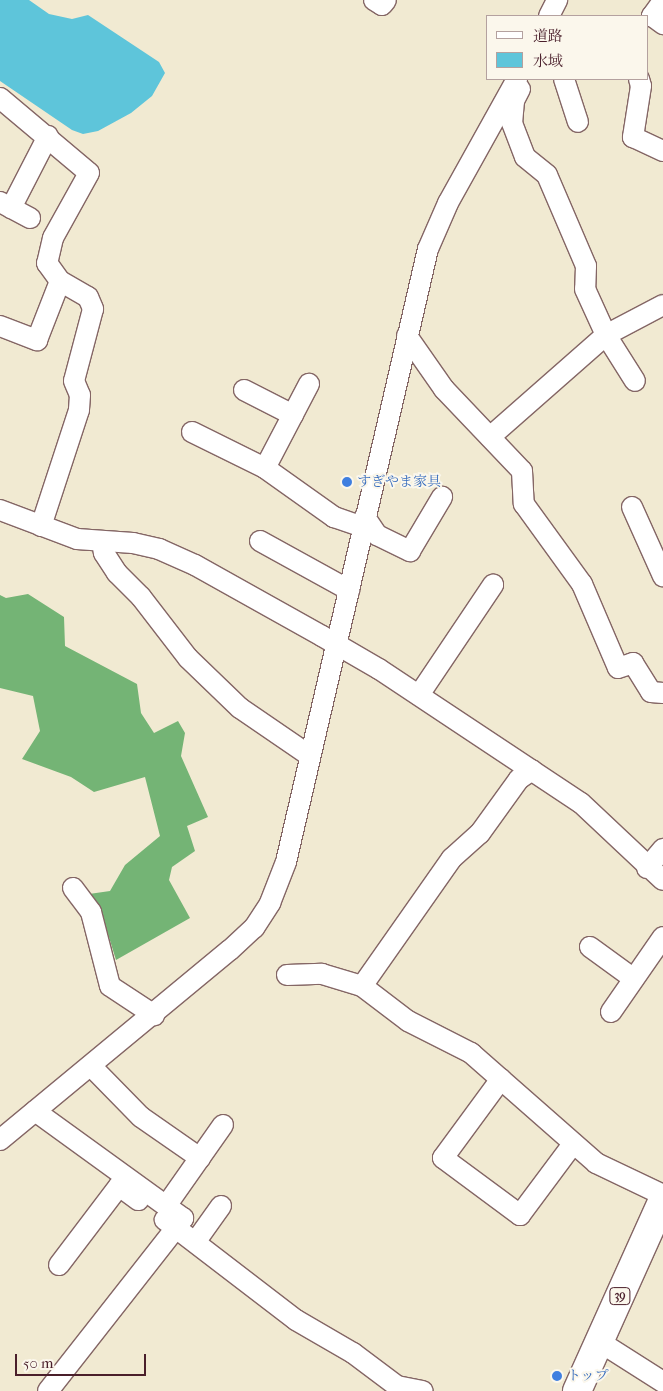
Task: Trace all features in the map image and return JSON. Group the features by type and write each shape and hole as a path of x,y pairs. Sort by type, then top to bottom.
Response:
{"main road":[{"name":"39","path":"577,1391 663,1200"}],"street":[{"path":"374,0 382,5 386,0"},
{"path":"663,1 652,16 663,24"},
{"path":"0,1140 154,1015 254,928 270,903 286,862 428,249 448,203 516,80"},
{"path":"525,80 514,101 512,123 525,157 547,175 586,266 585,289 606,335 635,380"},
{"path":"564,80 578,122"},
{"path":"639,80 641,86 633,137 663,151"},
{"path":"0,98 89,172 53,238 47,262 60,281 88,298 94,309 74,381 80,395 79,410 41,526"},
{"path":"30,218 6,205 48,136"},
{"path":"0,326 38,340 60,281"},
{"path":"490,437 606,335 663,305"},
{"path":"407,336 444,389 522,471 524,504 582,584 618,668 633,664 651,692 663,693"},
{"path":"266,468 309,384"},
{"path":"244,390 293,415"},
{"path":"192,432 266,468 334,517 364,522 377,535 410,551 442,497"},
{"path":"632,507 657,556 662,576"},
{"path":"0,510 77,539 133,543 158,549 196,565 419,695 581,803 647,868 663,880"},
{"path":"260,541 349,590"},
{"path":"102,542 104,553 117,573 141,597 188,658 240,708 310,756"},
{"path":"419,695 493,585"},
{"path":"362,986 452,858 480,832 519,779 532,770"},
{"path":"647,868 663,849"},
{"path":"74,888 91,912 110,986 154,1015"},
{"path":"611,1012 663,938"},
{"path":"590,947 634,979"},
{"path":"287,975 322,974 362,986 408,1021 470,1053 596,1162 663,1195"},
{"path":"91,1066 141,1117 200,1158"},
{"path":"501,1079 443,1158 520,1216 573,1144"},
{"path":"36,1111 183,1218 48,1391"},
{"path":"166,1206 223,1125"},
{"path":"59,1265 119,1186 196,1241 296,1320 353,1353 397,1386 423,1391"},
{"path":"196,1241 220,1206"},
{"path":"600,1342 663,1382"}],"green space":[{"path":"28,594 64,617 65,646 137,684 141,713 154,733 178,721 185,733 181,756 208,817 187,826 195,851 172,867 169,880 190,918 116,960 104,921 89,894 110,891 125,865 160,836 145,777 94,792 71,777 22,759 40,731 33,696 0,688 0,595 6,598"}],"water":[{"path":"0,0 29,0 49,14 72,19 88,15 159,62 165,73 152,96 131,113 98,131 83,134 72,130 0,81"}],"place":[{"name":"すぎやま家具","path":"347,482"},
{"name":"トップ","path":"557,1376"}]}
